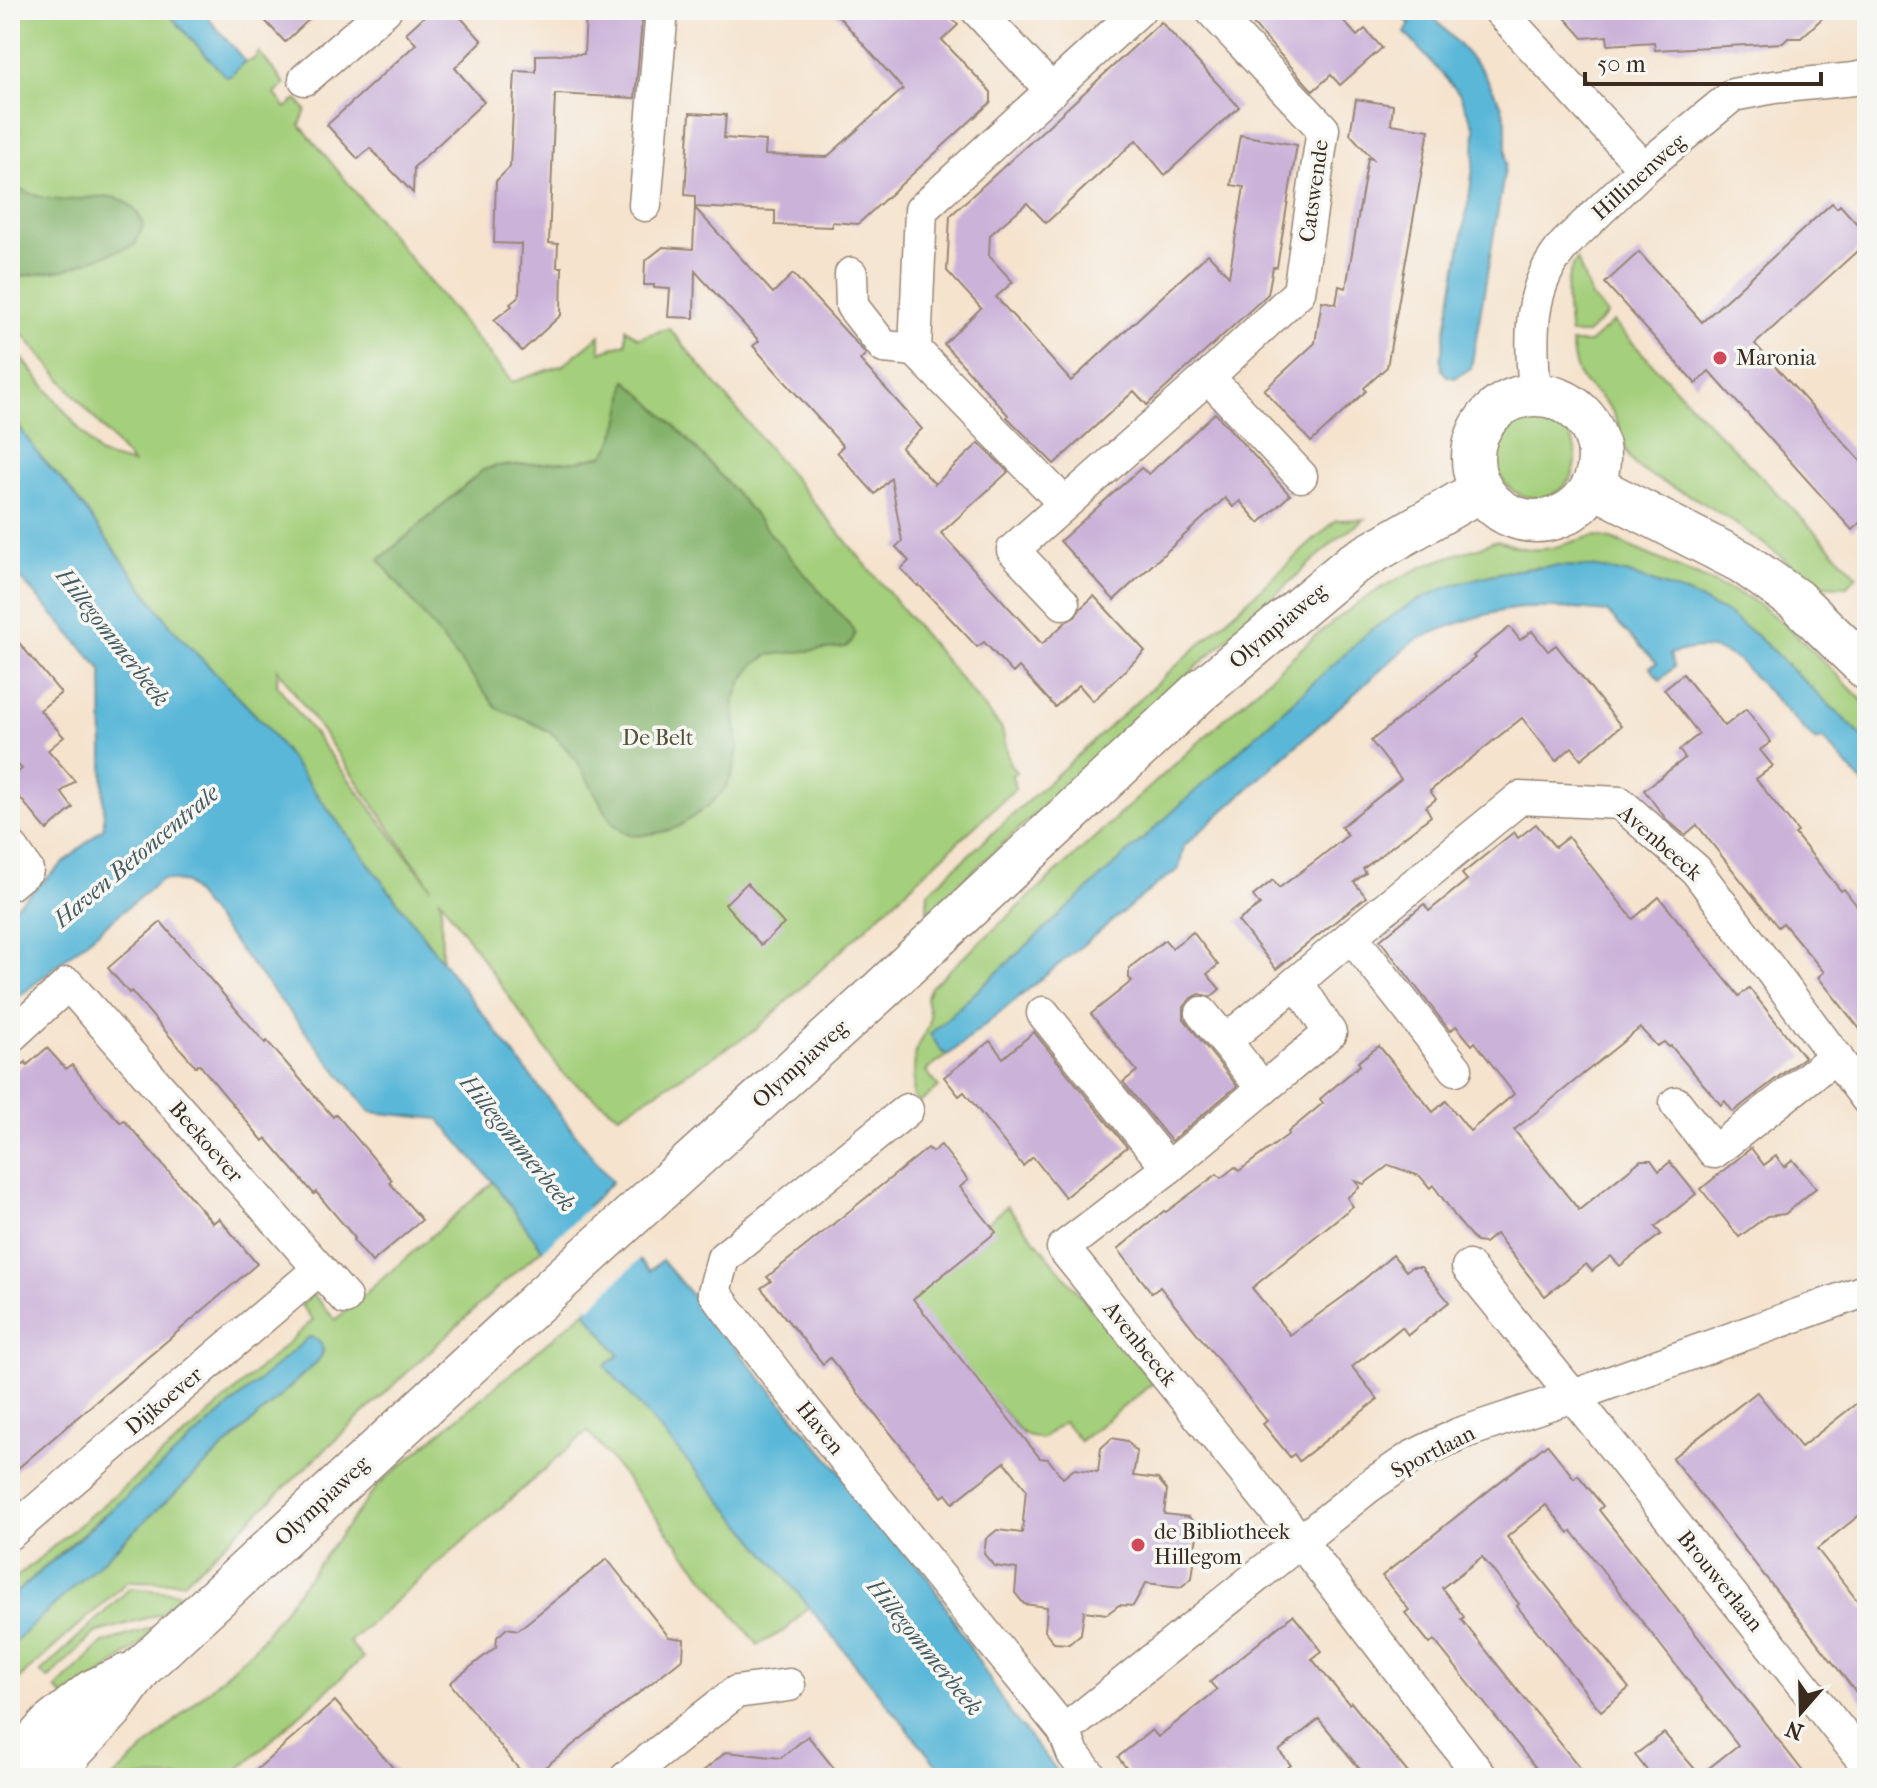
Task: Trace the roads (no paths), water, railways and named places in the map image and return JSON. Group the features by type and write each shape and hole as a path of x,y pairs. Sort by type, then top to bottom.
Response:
{"main road":[{"path":"1535,395 1566,403 1583,416 1594,435 1599,466 1593,486 1570,512 1549,520 1526,521 1505,514 1488,499 1477,482 1473,464 1474,445 1480,427 1492,412 1516,398 1535,395"},
{"path":"1593,486 1742,562 1796,600 1867,669"},
{"name":"Olympiaweg","path":"29,1767 50,1725 92,1691 142,1667 562,1279 879,992 1197,694 1351,565 1481,490"}],"street":[{"path":"305,79 385,10"},
{"path":"645,205 662,10"},
{"path":"977,10 1052,91"},
{"path":"915,350 921,210 1139,10"},
{"name":"Catswende","path":"1063,603 1013,550 1299,292 1323,129 1211,10"},
{"path":"1499,10 1644,168"},
{"name":"Hillinenweg","path":"1535,395 1533,338 1536,295 1544,275 1554,256 1566,243 1644,168 1733,95 1867,76"},
{"path":"851,274 852,306 884,347 915,350 1064,503"},
{"path":"1208,377 1301,476"},
{"name":"Avenbeeck","path":"1225,1041 1520,798 1620,803 1696,870 1836,1056 1863,1085"},
{"path":"1351,936 1456,1069"},
{"name":"Avenbeeck","path":"1297,982 1330,1033 1168,1168 1063,1248 1301,1542"},
{"name":"Beekoever","path":"10,1037 68,984 345,1298"},
{"path":"1043,1013 1168,1168"},
{"path":"1202,1013 1263,1089"},
{"path":"1676,1103 1714,1152 1836,1056"},
{"name":"Haven","path":"907,1110 723,1258 714,1292 1064,1731 1073,1754 1092,1778"},
{"path":"1468,1267 1573,1396"},
{"name":"Dijkoever","path":"10,1533 319,1269"},
{"name":"Sportlaan","path":"1064,1731 1368,1487 1412,1457 1459,1434 1867,1290"},
{"name":"Brouwerlaan","path":"1573,1396 1864,1755"},
{"path":"1301,1542 1482,1778"},
{"path":"626,1778 736,1692 789,1685"}],"water":[{"path":"165,10 201,10 245,61 226,77"},
{"path":"1397,10 1427,10 1481,69 1501,104 1506,121 1506,163 1471,368 1455,378 1447,376 1442,370 1441,357 1469,199 1475,128 1459,93 1405,33 1410,24"},
{"path":"10,414 174,630 265,725 612,1182 588,1206 650,1271 662,1260 925,1573 1010,1713 1063,1778 947,1778 751,1535 605,1366 619,1355 585,1311 589,1307 493,1182 439,1119 370,1112 186,883 162,879 10,1004 10,911 104,827 102,670 10,566"},
{"path":"1591,567 1626,573 1690,595 1728,614 1757,636 1867,741 1867,788 1823,739 1815,741 1738,660 1729,655 1704,648 1670,654 1674,667 1660,680 1650,667 1657,663 1607,612 1526,608 1483,616 1412,642 1184,846 1179,869 948,1055 942,1052 930,1034 1372,629 1419,600 1457,584 1522,569"},
{"path":"309,1337 321,1344 320,1359 10,1646 10,1598"}],"place":[{"name":"Maronia","path":"1720,358"},
{"name":"de Bibliotheek Hillegom","path":"1138,1545"}],"water label":[{"name":"Hillegommerbeek","path":"113,637"},
{"name":"Haven Betoncentrale","path":"136,856"},
{"name":"Hillegommerbeek","path":"518,1143"},
{"name":"Hillegommerbeek","path":"925,1647"}],"park label":[{"name":"De Belt","path":"658,738"}]}
